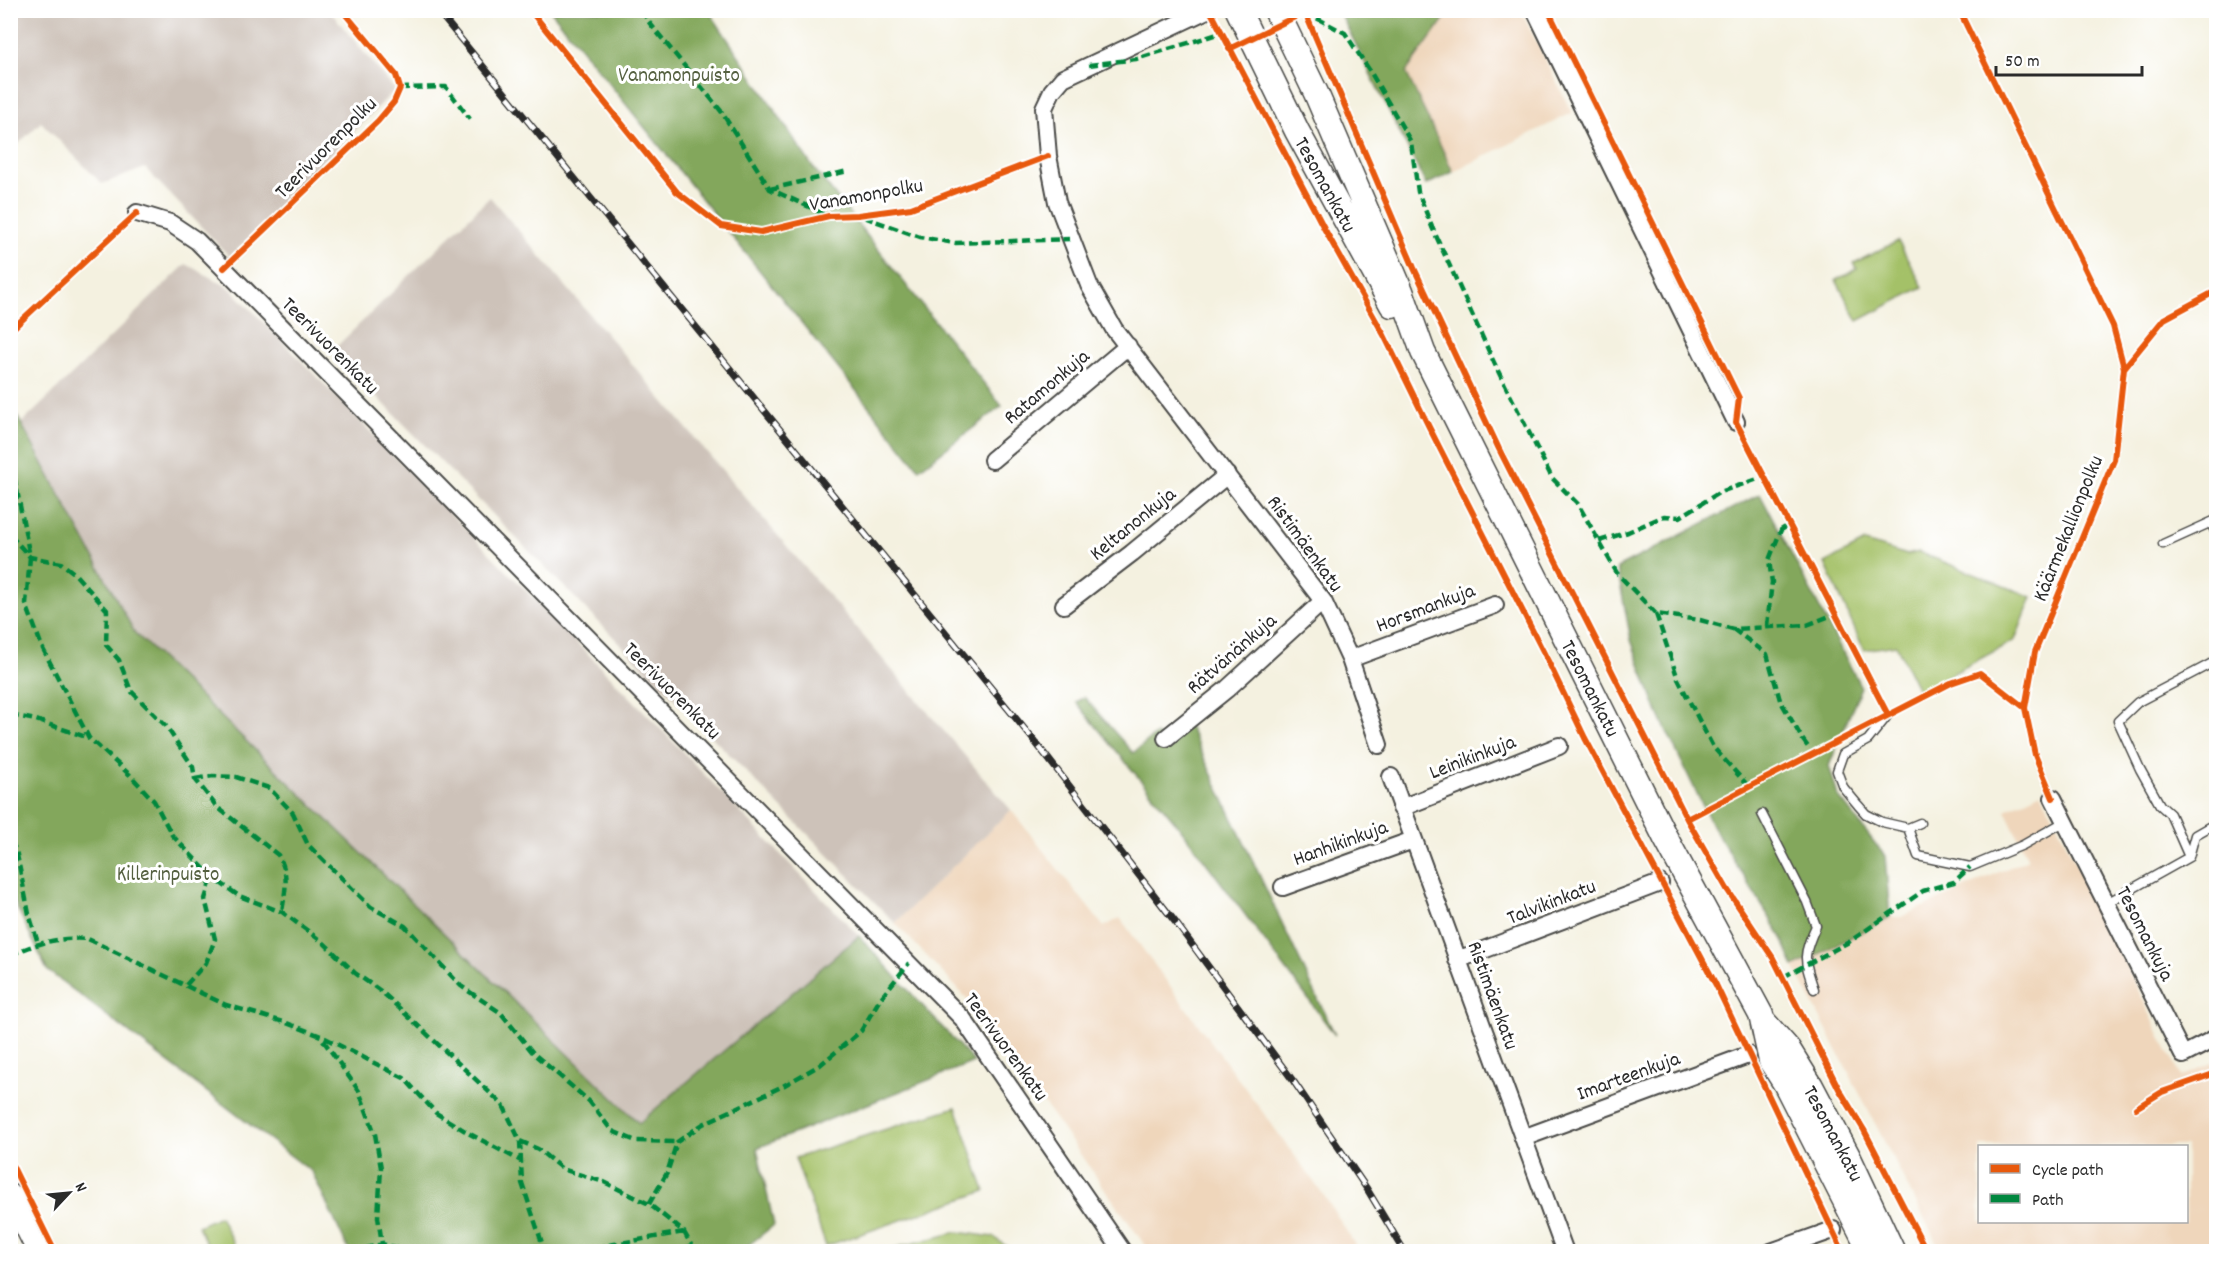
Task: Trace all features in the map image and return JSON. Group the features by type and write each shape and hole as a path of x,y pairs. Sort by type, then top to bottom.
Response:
{"main road":[{"name":"Tesomankatu","path":"1238,10 1297,132 1391,303 1423,352 1665,837 1764,1022 1788,1049 1811,1086 1848,1156 1893,1251"},
{"name":"Tesomankatu","path":"1276,10 1316,93 1401,291 1423,352"},
{"name":"Tesomankatu","path":"1764,1022 1771,1061 1785,1083 1871,1251"}],"street":[{"name":"Ristimäenkatu","path":"1207,10 1063,78 1052,90 1044,108 1048,156 1056,202 1089,285 1114,328 1323,601 1350,659 1379,745"},
{"path":"1535,10 1736,422"},
{"name":"Teerivuorenkatu","path":"137,213 170,223 197,242 949,1004 992,1057 1124,1251"},
{"name":"Ratamonkuja","path":"992,460 1128,346"},
{"name":"Keltanonkuja","path":"1064,604 1132,553 1227,475"},
{"name":"Rätvänänkuja","path":"1166,738 1227,688 1323,601"},
{"name":"Horsmankuja","path":"1350,659 1495,605"},
{"name":"Leinikinkuja","path":"1401,808 1559,746"},
{"name":"Ristimäenkatu","path":"1391,777 1565,1251"},
{"name":"Tesomankuja","path":"2053,798 2183,1055 2217,1038"},
{"name":"Hanhikinkuja","path":"1283,887 1413,840"},
{"name":"Talvikinkatu","path":"1457,960 1660,883"},
{"name":"Imarteenkuja","path":"1523,1138 1748,1055"},
{"path":"10,1195 38,1251"},
{"path":"1771,1251 1833,1230"}],"lane":[{"path":"2163,544 2214,521 2217,533"},
{"path":"2189,857 2170,814 2160,805 2118,721 2138,702 2217,661"},
{"path":"1888,715 1868,741 1843,754 1837,771 1843,787 1866,814 1882,822 1908,828 1920,823"},
{"path":"1762,814 1807,902 1816,926 1805,950 1805,965 1814,989"},
{"path":"1908,828 1918,856 1970,867 2023,845 2064,822"},
{"path":"2105,904 2189,857 2195,835 2217,823"}],"shaded area":[{"path":"11,10 330,11 395,90 230,257 145,168 102,184 41,122 11,151"},
{"path":"1450,11 1521,11 1572,113 1453,172 1406,71"},
{"path":"490,197 1011,810 895,923 332,351"},
{"path":"186,264 230,288 633,700 859,936 639,1123 135,633 21,424"},
{"path":"2041,792 2181,1077 2216,1061 2216,1251 1941,1251 1794,967 1890,917 1901,917 2028,859 2005,810"},
{"path":"1011,810 1104,927 1120,918 1325,1197 1359,1251 1149,1251 977,1009 895,923"}],"green space":[{"name":"Vanamonpuisto","path":"551,11 709,11 812,166 1002,406 919,469"},
{"path":"1339,11 1450,11 1406,72 1453,172 1426,185"},
{"path":"1898,241 1923,287 1858,321 1836,280 1857,269 1854,263"},
{"name":"Killerinpuisto","path":"10,403 135,633 639,1123 859,936 974,1062 757,1148 774,1225 741,1251 349,1251 312,1172 47,970 11,895"},
{"path":"1760,494 1861,687 1829,766 1838,796 1885,856 1890,917 1794,967 1781,936 1713,827 1658,713 1631,640 1617,568"},
{"path":"1865,542 1907,555 1919,552 2032,597 2015,640 1919,692 1896,645 1864,650 1825,563"},
{"path":"1084,697 1133,753 1156,734 1167,746 1189,726 1335,1035 1181,829 1076,702"},
{"path":"956,1107 985,1191 826,1246 795,1158"},
{"path":"220,1216 237,1251 210,1251 198,1226"},
{"path":"957,1232 994,1237 1012,1251 883,1251"}],"railway":[{"path":"437,10 1036,743 1176,923 1294,1082 1367,1189 1405,1252"}],"marked path":[{"path":"642,10 648,21 721,111 770,189 829,216"},
{"path":"1305,12 1345,33 1411,142 1418,192 1497,369 1552,478 1578,504 1617,573 1656,614 1700,620 1733,629 1807,625 1835,614"},
{"path":"1089,65 1136,59 1221,33"},
{"path":"400,88 446,87 470,119"},
{"path":"770,189 848,171"},
{"path":"864,217 920,237 955,243 1070,239"},
{"path":"10,464 30,557 26,604 42,647 89,738 130,775 154,801 172,835 212,877 239,896 282,912 324,943 355,973 382,992 503,1105 520,1141 522,1183 545,1252"},
{"path":"1599,541 1628,532 1664,516 1680,517 1720,492 1764,477"},
{"path":"1767,626 1772,582 1769,560 1781,530 1789,525"},
{"path":"10,535 30,557 61,563 74,573 107,610 106,645 119,660 131,691 166,726 193,767 195,779 217,807 278,855 285,876 282,912"},
{"path":"1656,614 1678,679 1713,747 1750,788"},
{"path":"1733,629 1767,654 1780,700 1814,755"},
{"path":"10,715 36,720 89,738"},
{"path":"195,779 213,776 236,777 269,788 293,813 308,845 371,907 405,926 461,986 501,1013 534,1054 589,1101 612,1131 636,1141 677,1142"},
{"path":"10,841 16,850 29,914 38,943"},
{"path":"1783,977 1849,942 1923,891 1954,882 1970,867"},
{"path":"186,985 206,963 215,939 205,899 212,877"},
{"path":"10,955 48,942 88,939 226,1005 284,1022 321,1036 404,1078 436,1113 521,1161"},
{"path":"649,1204 667,1173 677,1142 703,1124 783,1086 820,1065 861,1031 880,999 909,963"},
{"path":"323,1040 359,1091 375,1134 381,1168 378,1217 382,1244"},
{"path":"520,1141 538,1149 562,1169 604,1182 649,1204 684,1232 695,1252"},
{"path":"569,1252 684,1232"},
{"path":"351,1252 382,1244 417,1252"}],"cycle path":[{"name":"Teerivuorenpolku","path":"224,268 378,121 394,102 400,88 396,75 342,10"},
{"name":"Vanamonpolku","path":"530,10 677,192 721,226 761,232 829,216 858,215 911,208 1048,156"},
{"path":"1210,10 1325,230 1384,335 1585,738 1716,985 1843,1252"},
{"path":"1304,10 1414,268 1499,449 1687,819 1727,889 1773,958 1839,1089 1864,1130 1927,1252"},
{"path":"1548,10 1739,398 1736,422 1888,715"},
{"name":"Käärmekallionpolku","path":"1959,10 2113,326 2124,368 2114,460 2035,652 2025,708 2035,755 2053,798"},
{"path":"1229,49 1305,12"},
{"path":"10,331 137,213"},
{"path":"2124,368 2164,319 2216,291"},
{"path":"1687,819 1951,683 1980,673 2025,708"},
{"path":"2136,1108 2162,1092 2216,1073"},
{"path":"10,1161 55,1252"}]}
